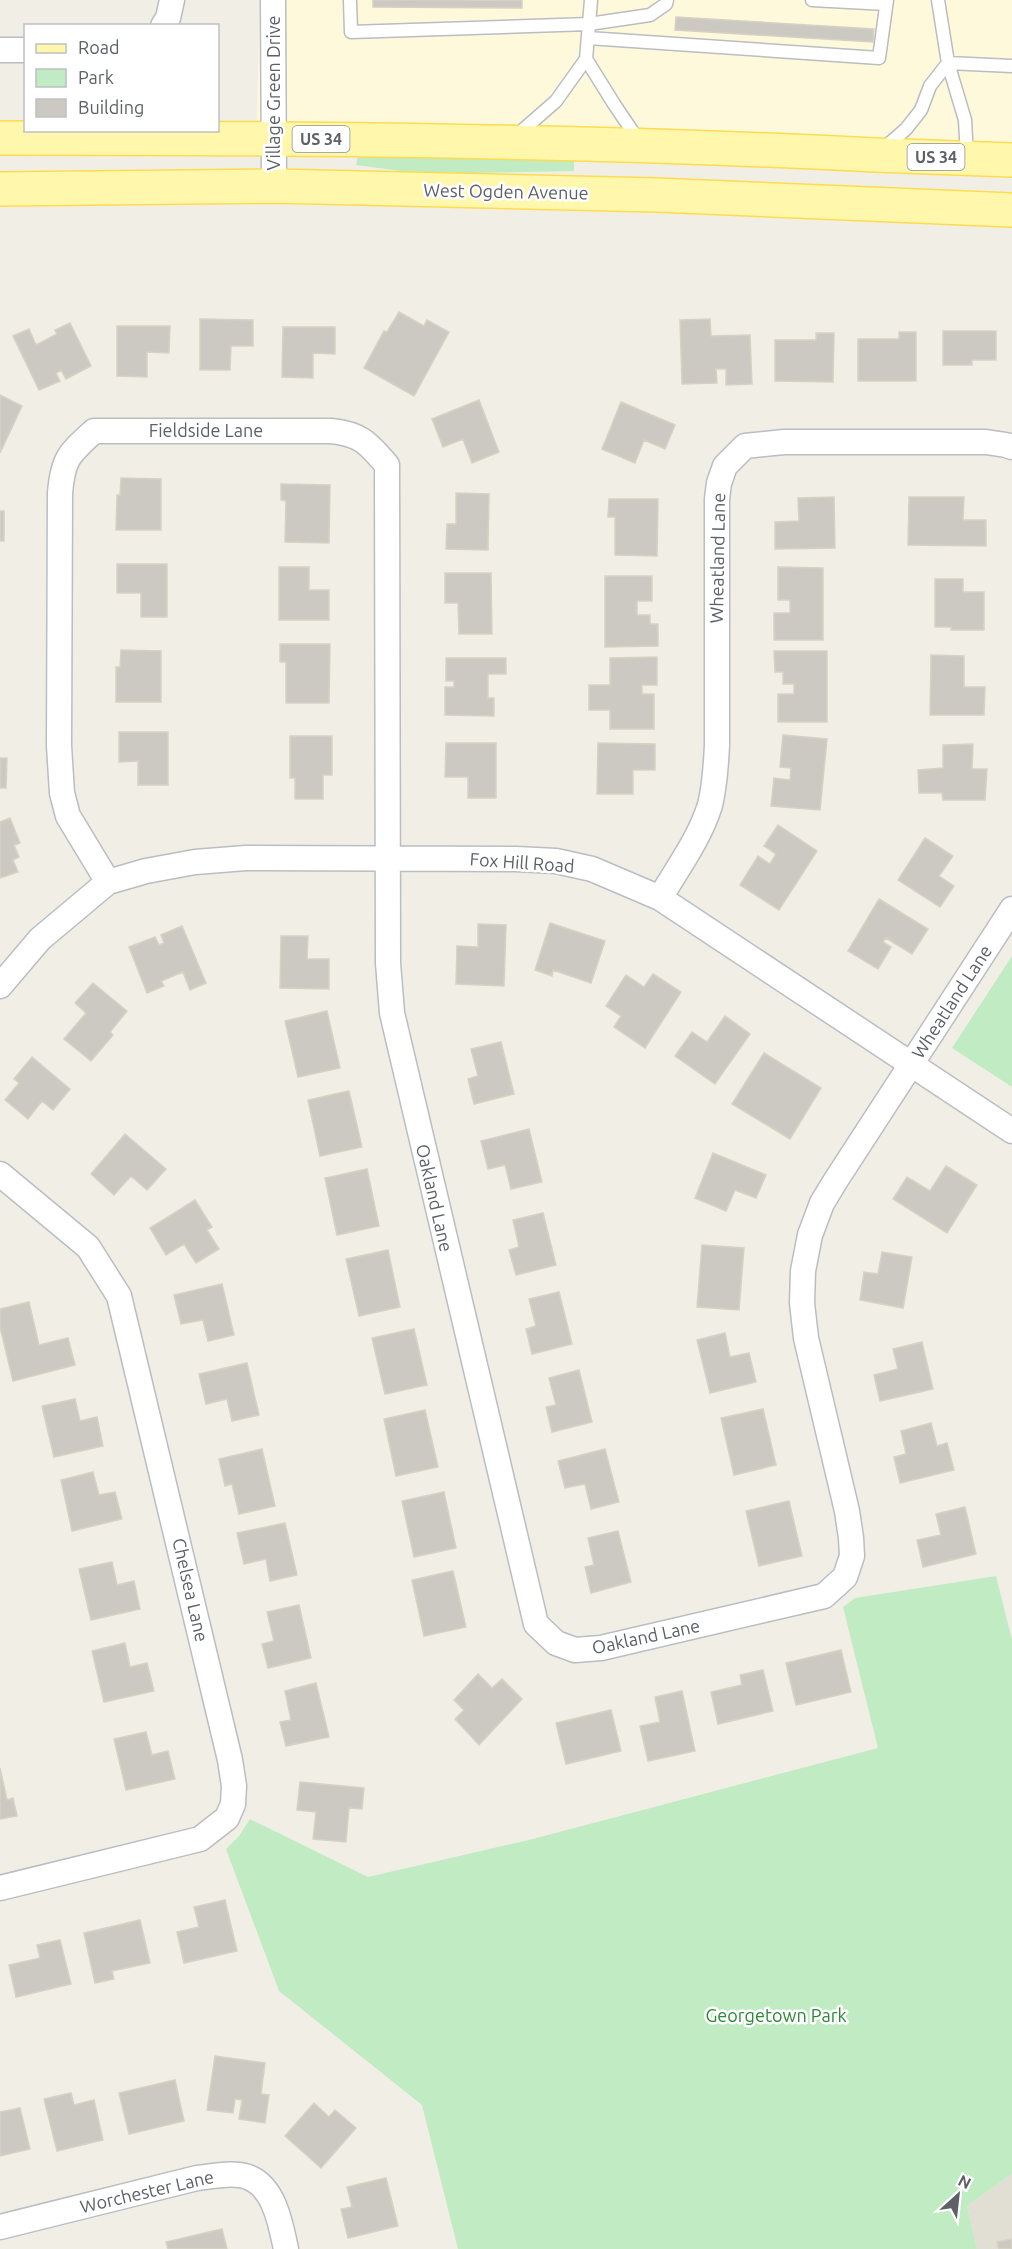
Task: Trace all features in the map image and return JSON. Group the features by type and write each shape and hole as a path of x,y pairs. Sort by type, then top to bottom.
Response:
{"main road":[{"name":"US 34","path":"0,138 511,141 1012,160"},
{"path":"946,207 967,158"},
{"name":"West Ogden Avenue","path":"0,189 274,186 656,195 1012,210"}],"street":[{"path":"164,24 172,0"},
{"name":"Village Green Drive","path":"273,0 274,186"},
{"path":"0,50 24,50"},
{"name":"Fieldside Lane","path":"108,882 68,816 62,793 59,746 62,470 70,453 94,431 331,431 348,433 366,441 387,465 388,859"},
{"name":"Wheatland Lane","path":"660,898 695,838 709,806 715,782 717,499 719,483 725,466 745,446 784,442 986,442 1012,447"},
{"name":"Fox Hill Road","path":"0,986 40,939 108,882 146,871 195,862 246,858 556,861 592,869 660,898 1012,1131"},
{"name":"Oakland Lane","path":"388,859 388,963 392,1013 398,1046 536,1624 556,1643 575,1650 619,1645 824,1596 845,1577 852,1556 851,1538 847,1511 806,1338 802,1303 803,1271 810,1234 822,1203 911,1065"},
{"name":"Wheatland Lane","path":"911,1065 1012,909"},
{"name":"Chelsea Lane","path":"0,1174 88,1247 119,1296 230,1760 234,1786 233,1804 227,1818 200,1839 0,1888"},
{"name":"Worchester Lane","path":"0,2227 197,2178 220,2175 248,2177 260,2185 276,2208 286,2249"}],"lane":[{"path":"350,0 351,32 589,24 650,15 666,4 667,0"},
{"path":"511,141 556,101 586,59 591,0"},
{"path":"588,38 879,58 886,2 812,0"},
{"path":"938,0 948,63 965,120 967,158"},
{"path":"586,59 642,145"},
{"path":"948,63 1012,66"},
{"path":"876,155 906,129 921,110 930,86 948,63"}],"shaded area":[{"path":"260,0 1012,0 1012,153 257,120"},
{"path":"1012,2174 1012,2249 977,2249 967,2206"}],"green space":[{"path":"358,156 574,161 574,171 424,174 356,165"},
{"path":"1012,956 1012,1087 952,1048"},
{"name":"Georgetown Park","path":"996,1576 1012,1640 1012,2174 967,2206 977,2249 458,2249 422,2105 279,1991 226,1849 239,1836 250,1819 368,1877 529,1840 878,1748 843,1607 855,1598"}],"building":[{"path":"373,0 522,0 522,8 373,7"},
{"path":"676,17 874,29 873,42 675,30"},
{"path":"399,312 424,326 427,320 449,332 414,396 364,368 384,331 387,332"},
{"path":"200,319 253,320 253,346 231,346 230,370 200,370"},
{"path":"710,319 711,336 750,335 752,384 726,385 726,369 716,369 717,383 682,384 680,320"},
{"path":"70,323 91,366 66,379 61,370 56,373 60,381 39,390 13,336 29,329 36,345 57,334 55,330"},
{"path":"117,326 170,326 169,353 147,352 147,377 117,376"},
{"path":"283,327 335,327 335,354 313,353 313,378 282,377"},
{"path":"943,331 996,331 996,360 972,360 972,365 943,365"},
{"path":"899,332 916,332 916,381 858,381 858,339 899,339"},
{"path":"816,333 834,333 833,382 775,381 775,340 816,340"},
{"path":"0,395 22,406 0,453"},
{"path":"479,400 499,452 472,463 463,439 443,447 432,419"},
{"path":"621,402 675,425 665,449 644,440 635,463 602,449"},
{"path":"121,478 161,479 161,530 116,530 117,495 120,495"},
{"path":"281,484 330,485 329,543 285,542 286,501 281,500"},
{"path":"456,493 489,494 488,550 446,549 447,524 456,524"},
{"path":"834,497 835,548 775,549 775,522 799,521 798,498"},
{"path":"909,497 964,497 963,520 986,520 986,546 908,545"},
{"path":"609,499 658,499 657,556 615,555 615,517 608,517"},
{"path":"0,511 4,511 4,541 0,541"},
{"path":"117,564 167,564 167,617 141,617 141,593 117,593"},
{"path":"279,567 309,567 309,590 329,590 329,620 279,620"},
{"path":"778,567 823,568 823,640 774,640 774,613 790,613 790,600 778,600"},
{"path":"445,573 491,573 492,634 459,634 458,603 445,603"},
{"path":"605,576 652,576 652,601 637,601 637,615 650,615 650,624 658,624 658,646 605,647"},
{"path":"935,579 963,579 963,592 984,592 984,630 951,630 951,627 935,627"},
{"path":"280,644 330,644 329,703 286,703 286,662 280,662"},
{"path":"121,650 161,651 161,702 116,702 116,667 120,667"},
{"path":"774,651 827,651 827,722 778,722 778,694 794,694 794,684 783,684 783,672 775,672"},
{"path":"931,655 964,656 964,687 985,687 984,715 930,715"},
{"path":"657,657 657,685 642,685 642,694 654,694 654,729 610,729 610,710 589,710 589,685 610,685 610,658"},
{"path":"446,658 506,658 506,674 488,674 488,698 494,698 494,716 445,715 445,687 454,687 454,681 446,681"},
{"path":"119,732 168,732 168,785 138,785 138,761 119,762"},
{"path":"783,735 827,739 820,810 771,806 774,778 790,780 791,768 780,767"},
{"path":"290,736 332,736 332,775 323,775 323,799 295,799 295,778 290,778"},
{"path":"446,743 496,743 496,798 468,798 468,777 445,777"},
{"path":"598,743 655,744 655,770 633,770 633,794 597,794"},
{"path":"973,744 972,769 987,769 985,800 943,800 942,793 919,793 918,770 943,768 943,745"},
{"path":"0,758 7,758 6,788 0,788"},
{"path":"10,818 20,843 14,845 19,857 13,860 18,872 0,878 0,822"},
{"path":"778,825 817,851 779,910 740,885 758,856 770,864 776,854 764,846"},
{"path":"925,838 953,856 939,876 954,886 940,907 898,880"},
{"path":"879,899 928,929 912,954 886,938 883,942 891,947 878,969 848,951"},
{"path":"550,923 605,941 591,983 553,970 552,976 535,970"},
{"path":"478,924 506,925 504,986 456,984 457,946 478,947"},
{"path":"182,926 206,983 190,990 183,972 161,981 164,986 147,993 129,947 155,937 159,945 164,943 161,935"},
{"path":"281,936 308,936 307,959 329,959 329,989 280,988"},
{"path":"653,974 681,992 645,1048 614,1027 621,1016 606,1006 626,975 644,987"},
{"path":"93,983 127,1011 110,1032 113,1035 91,1061 64,1039 86,1013 75,1003"},
{"path":"327,1011 340,1068 298,1077 285,1021"},
{"path":"725,1016 750,1034 715,1084 675,1056 692,1032 707,1042"},
{"path":"501,1042 514,1094 474,1104 468,1079 478,1076 471,1049"},
{"path":"764,1053 821,1088 790,1139 732,1104"},
{"path":"32,1057 70,1089 53,1110 42,1101 28,1119 5,1100 19,1083 14,1079"},
{"path":"349,1091 362,1147 320,1156 308,1100"},
{"path":"529,1129 542,1182 511,1189 505,1165 488,1169 481,1141"},
{"path":"125,1134 166,1169 147,1190 131,1176 114,1195 91,1174"},
{"path":"713,1153 766,1175 756,1198 735,1190 726,1211 695,1198"},
{"path":"946,1166 977,1185 947,1233 893,1199 907,1177 930,1191"},
{"path":"367,1169 379,1226 337,1235 325,1178"},
{"path":"195,1200 212,1227 207,1230 219,1249 196,1263 184,1244 166,1255 150,1228"},
{"path":"543,1213 556,1265 516,1275 509,1250 519,1247 513,1220"},
{"path":"702,1245 744,1248 739,1310 697,1307"},
{"path":"388,1250 400,1307 359,1316 346,1259"},
{"path":"882,1252 912,1257 903,1308 860,1300 864,1272 878,1274"},
{"path":"222,1284 234,1335 208,1341 203,1320 181,1324 174,1295"},
{"path":"559,1292 572,1344 532,1354 526,1329 536,1326 529,1299"},
{"path":"29,1302 39,1345 68,1338 75,1365 13,1381 0,1327 0,1309"},
{"path":"414,1329 427,1385 385,1394 372,1338"},
{"path":"725,1333 730,1357 749,1353 756,1382 710,1393 697,1340"},
{"path":"922,1342 933,1389 880,1401 874,1375 898,1369 893,1349"},
{"path":"247,1363 259,1415 232,1421 227,1399 206,1404 199,1374"},
{"path":"579,1370 592,1422 552,1432 546,1407 556,1405 549,1378"},
{"path":"75,1399 80,1421 97,1417 103,1446 54,1457 42,1406"},
{"path":"763,1409 776,1465 734,1475 721,1418"},
{"path":"425,1410 438,1467 396,1476 384,1419"},
{"path":"931,1423 937,1446 947,1443 954,1470 900,1483 894,1457 906,1454 901,1431"},
{"path":"262,1449 275,1506 239,1514 232,1484 225,1486 219,1459"},
{"path":"605,1449 619,1502 591,1509 585,1484 565,1488 558,1461"},
{"path":"93,1472 99,1495 115,1492 122,1519 72,1531 61,1480"},
{"path":"444,1492 456,1548 414,1557 402,1501"},
{"path":"789,1501 802,1556 759,1566 746,1511"},
{"path":"965,1507 976,1554 923,1567 917,1540 941,1535 936,1514"},
{"path":"285,1523 297,1575 270,1581 266,1559 244,1564 237,1533"},
{"path":"618,1531 631,1582 591,1593 585,1567 594,1565 588,1538"},
{"path":"112,1562 117,1585 134,1581 140,1609 91,1620 79,1569"},
{"path":"453,1571 466,1627 424,1636 412,1580"},
{"path":"299,1605 311,1658 268,1668 262,1644 274,1641 267,1612"},
{"path":"125,1643 130,1667 147,1663 154,1691 104,1702 92,1651"},
{"path":"841,1650 851,1692 796,1705 786,1663"},
{"path":"763,1670 773,1711 718,1724 711,1692 742,1685 740,1675"},
{"path":"478,1674 492,1688 502,1679 522,1699 479,1745 455,1719 464,1710 454,1700"},
{"path":"316,1683 329,1737 286,1746 280,1722 291,1720 285,1691"},
{"path":"682,1691 695,1751 648,1761 640,1726 660,1722 655,1697"},
{"path":"611,1710 621,1751 566,1764 556,1723"},
{"path":"146,1732 152,1755 168,1751 175,1779 126,1790 114,1739"},
{"path":"0,1768 7,1800 13,1798 17,1816 0,1819"},
{"path":"300,1782 364,1788 362,1809 349,1808 346,1842 313,1839 316,1812 297,1810"},
{"path":"225,1900 237,1951 184,1963 177,1932 199,1927 194,1907"},
{"path":"140,1920 150,1963 112,1971 114,1979 95,1983 84,1933"},
{"path":"60,1940 71,1984 16,1997 9,1965 40,1958 37,1945"},
{"path":"215,2056 265,2063 261,2094 269,2095 265,2123 239,2119 242,2100 235,2099 233,2113 207,2110"},
{"path":"175,2080 184,2121 129,2134 119,2093"},
{"path":"71,2093 74,2105 94,2100 103,2140 57,2151 44,2099"},
{"path":"314,2103 329,2117 335,2110 356,2128 321,2168 285,2136"},
{"path":"20,2108 30,2149 0,2156 0,2112"},
{"path":"386,2178 398,2226 348,2238 341,2209 352,2207 347,2187"},
{"path":"222,2229 227,2249 168,2249 166,2242"},
{"path":"1012,2239 1012,2249 999,2249 997,2242"}]}
